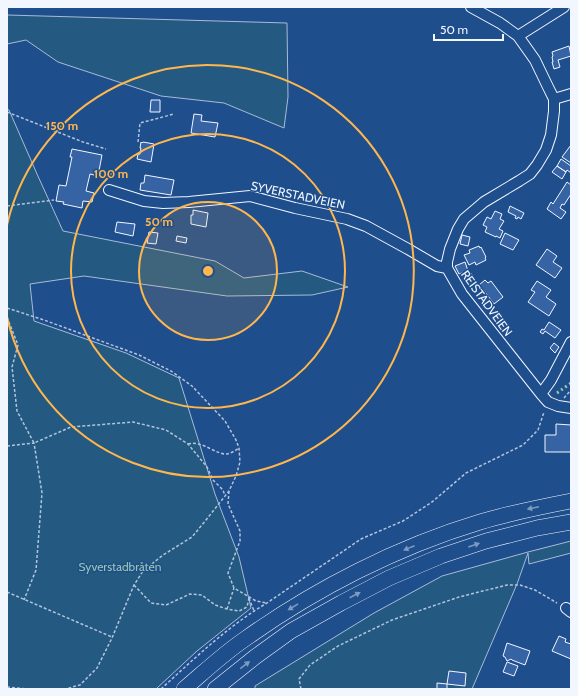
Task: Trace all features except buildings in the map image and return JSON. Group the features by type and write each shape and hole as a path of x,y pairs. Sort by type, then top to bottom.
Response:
{"highway":[{"path":"184,689 244,640 280,614 379,560 479,522 529,509 571,501"},
{"path":"215,689 291,631 389,578 441,556 486,541 536,528 571,522"}],"street":[{"name":"REISTADVEIEN","path":"471,7 500,23 518,36 535,60 554,99 554,112 546,150 537,165 530,174 484,202 464,220 450,249 447,268 462,294 548,402"},
{"path":"518,36 564,7"},
{"path":"554,99 571,94"},
{"name":"SYVERSTADVEIEN","path":"109,190 144,201 163,203 250,196 295,208 347,219 366,226 437,266 447,268"},
{"path":"541,394 551,380 571,342"},
{"path":"548,402 558,406 571,408"}],"path":[{"path":"7,112 83,142 106,149"},
{"path":"138,142 140,123 174,114"},
{"path":"7,206 54,200"},
{"path":"7,308 139,355 171,371 192,386 225,421 239,448 240,462 236,476 225,496 192,537 163,555 143,571 134,585 112,638 97,668 80,684 65,689"},
{"path":"7,317 18,345 12,367 17,411 34,443 42,493 36,570 24,600"},
{"path":"160,689 210,645 254,611 361,539 403,521 432,502 466,473 523,445 538,430 548,402"},
{"path":"7,446 34,443 71,427 133,422 166,430 188,444 207,467 213,480 223,490 225,496"},
{"path":"188,444 198,444 226,454 234,452 239,448"},
{"path":"228,491 228,504 240,531 240,540 228,573 234,588 249,598 267,603"},
{"path":"134,585 152,603 166,605 190,594 202,595 215,605 239,611 248,607 249,598"},
{"path":"301,689 299,679 310,665 338,646 392,620 459,598 508,585 520,585 535,590 568,610"},
{"path":"227,609 234,588"},
{"path":"7,592 112,638"},
{"path":"249,598 254,611"},
{"path":"7,687 28,689"}],"green space":[{"path":"7,15 287,23 288,97 284,128 224,103 161,96 58,62 26,40 7,44"},
{"name":"Syverstadbråten","path":"7,109 9,110 63,231 215,261 244,278 302,271 348,287 312,295 227,296 84,276 30,284 34,321 126,353 179,378 215,494 239,557 251,608 197,651 156,689 7,689"},
{"path":"571,541 571,553 529,564 528,553 517,584 472,689 255,689 255,686 374,613 442,576"}],"hedge":[{"path":"557,393 571,383"}]}
